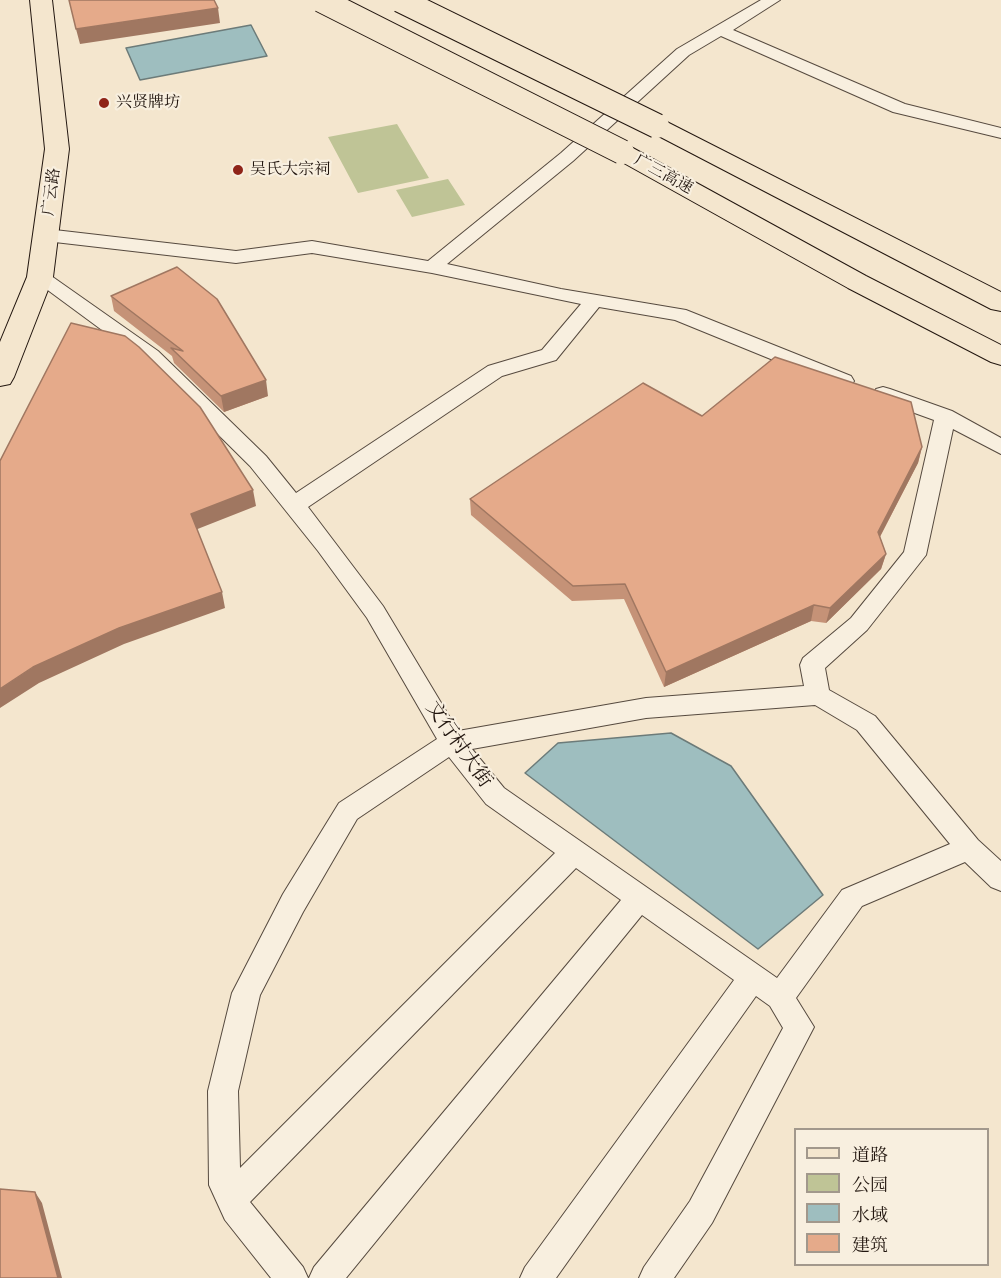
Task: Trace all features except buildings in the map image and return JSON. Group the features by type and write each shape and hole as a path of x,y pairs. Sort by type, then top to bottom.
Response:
{"main road":[{"name":"广云路","path":"0,377 40,277 57,149 41,0"},
{"name":"广三高速","path":"321,0 622,152 857,282 1001,356"},
{"path":"400,0 657,126 1001,303"}],"street":[{"path":"432,267 567,157 683,52 772,0"},
{"path":"720,30 899,108 1001,133"},
{"path":"46,235 236,257 312,247 432,267 595,300 678,314 816,371 945,416 1001,447"},
{"name":"文行村大街","path":"40,277 151,356 258,461 375,612 452,742 495,796 780,997"},
{"path":"294,505 495,372 549,355 595,300"},
{"path":"818,695 812,665 859,624 915,555 945,416"},
{"path":"292,1278 236,1209 225,1185 223,1091 246,993 293,903 348,811 452,742 646,708 818,695 866,723 969,848 1001,879"},
{"path":"655,1278 701,1212 799,1027 780,997 852,898 969,848"},
{"path":"231,1199 574,852"},
{"path":"325,1278 639,898"},
{"path":"536,1278 752,978"}],"green space":[{"path":"397,124 429,178 358,193 328,137"},
{"path":"448,179 465,205 412,217 396,190"}],"water":[{"path":"251,25 267,56 140,80 126,48"},
{"path":"671,733 731,766 823,895 758,949 525,773 558,743"}],"place":[{"name":"兴贤牌坊","path":"104,103"},
{"name":"吴氏大宗祠","path":"238,170"}]}
